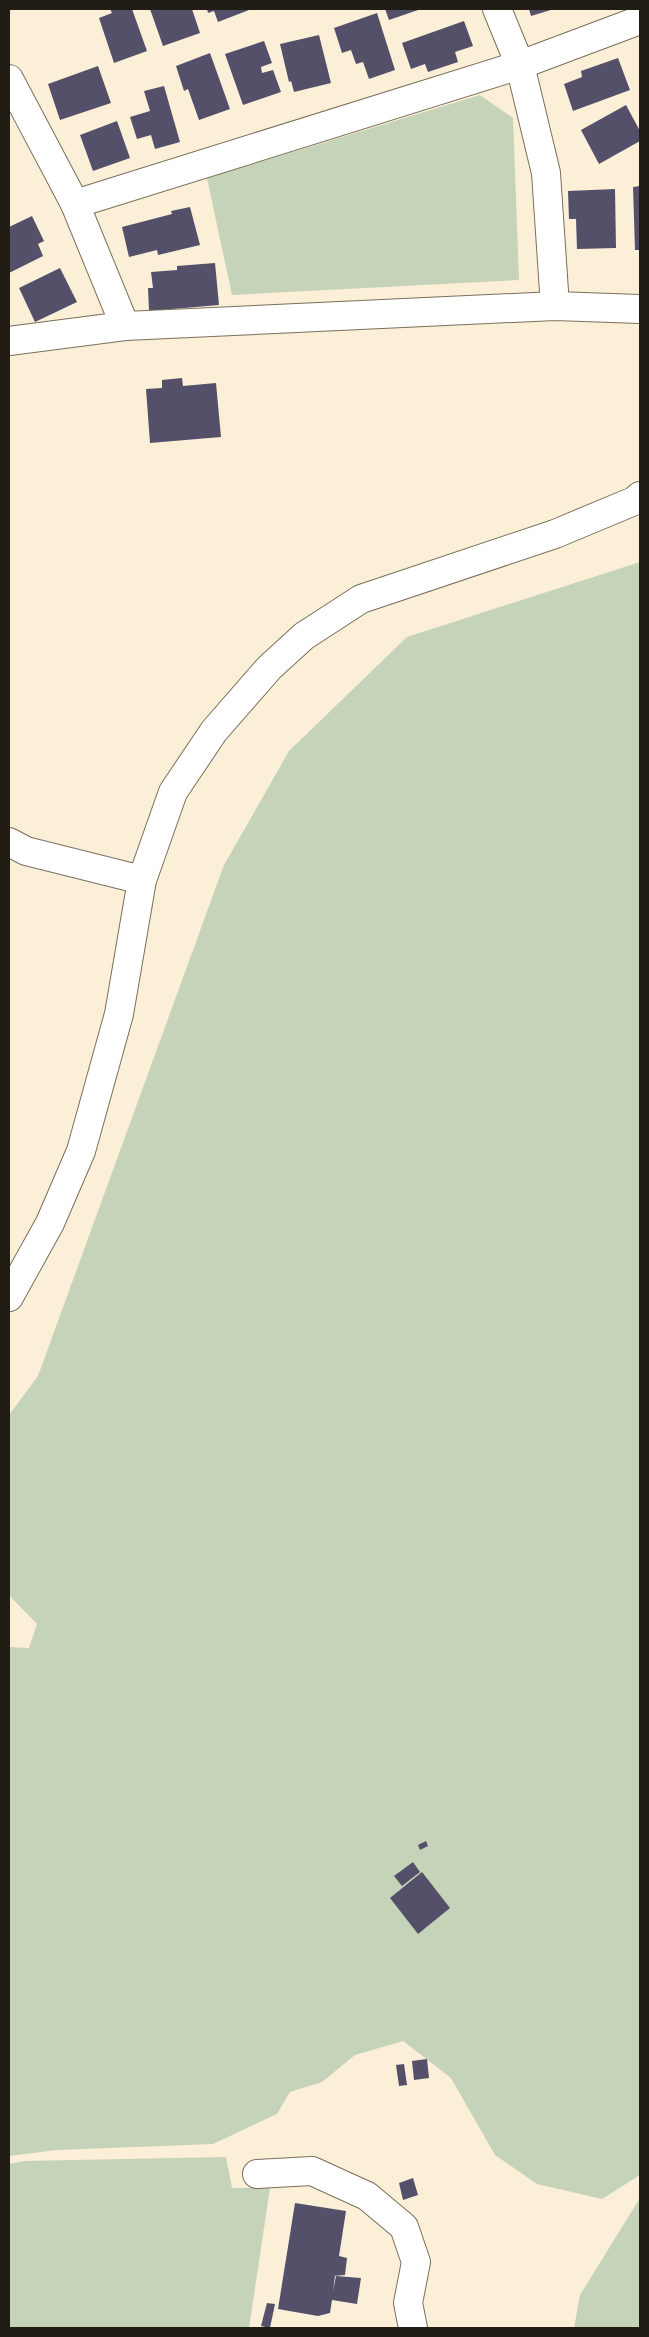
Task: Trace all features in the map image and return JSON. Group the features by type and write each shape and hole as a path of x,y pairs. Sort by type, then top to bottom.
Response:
{"street":[{"path":"497,9 520,65 546,173 555,306"},
{"path":"74,204 520,65 640,20"},
{"path":"9,79 74,204 125,326"},
{"path":"9,341 125,326 555,306 640,309"},
{"path":"9,1297 50,1223 81,1151 119,1014 142,880 173,792 214,731 269,668 304,636 361,599 555,534 634,501 640,496"},
{"path":"9,842 26,852 142,880"},
{"path":"257,2174 312,2171 368,2196 404,2227 416,2262 408,2303 412,2328"}],"green space":[{"path":"480,95 513,118 519,280 232,295 207,178"},
{"path":"640,562 640,2175 602,2199 537,2184 495,2155 451,2078 403,2041 355,2055 322,2082 290,2092 277,2114 213,2144 57,2150 9,2156 9,1647 29,1648 37,1624 9,1595 9,1415 38,1376 224,865 289,751 407,637"},
{"path":"226,2157 232,2188 270,2188 249,2328 9,2328 9,2164 24,2161"},
{"path":"640,2198 640,2328 574,2328 580,2295"}],"building":[{"path":"110,9 132,9 147,51 114,63 99,18 112,13"},
{"path":"150,9 192,9 200,33 163,46"},
{"path":"207,9 249,10 218,22 214,11 208,13"},
{"path":"385,9 421,9 389,20"},
{"path":"529,9 554,9 531,16"},
{"path":"377,13 395,70 369,79 363,62 356,64 351,50 342,53 334,28"},
{"path":"464,21 473,46 455,52 458,62 428,72 425,64 411,69 402,43"},
{"path":"319,35 331,83 294,92 291,81 289,82 280,44"},
{"path":"264,41 272,63 261,67 262,73 273,70 281,92 243,105 225,54"},
{"path":"210,53 230,109 199,120 188,89 184,91 176,66"},
{"path":"618,58 630,90 573,111 564,84 582,77 581,71"},
{"path":"98,66 111,103 60,120 48,84"},
{"path":"164,86 180,142 155,149 151,135 137,139 130,117 150,111 144,91"},
{"path":"626,105 640,131 640,141 599,164 581,130"},
{"path":"117,121 130,158 93,171 80,135"},
{"path":"640,186 640,250 635,250 633,187"},
{"path":"615,189 616,248 577,249 576,219 569,219 568,191"},
{"path":"190,207 200,245 158,255 157,250 129,257 122,227 172,214 171,211"},
{"path":"32,216 44,241 38,244 43,256 9,273 9,227"},
{"path":"215,263 219,305 149,311 148,288 153,288 151,272 177,270 177,266"},
{"path":"60,268 77,302 35,322 19,288"},
{"path":"182,378 183,386 216,383 221,437 150,443 146,389 162,388 162,380"},
{"path":"426,1841 428,1846 420,1850 418,1845"},
{"path":"413,1862 420,1872 402,1886 394,1876"},
{"path":"422,1872 450,1908 418,1934 390,1898"},
{"path":"427,2059 429,2078 414,2080 412,2061"},
{"path":"404,2064 407,2085 399,2086 396,2065"},
{"path":"413,2178 418,2195 403,2200 399,2183"},
{"path":"295,2203 346,2211 339,2256 347,2258 345,2275 333,2276 335,2276 333,2291 336,2276 361,2278 357,2304 332,2300 330,2313 318,2316 278,2309"},
{"path":"267,2303 275,2304 270,2328 261,2326"}]}
